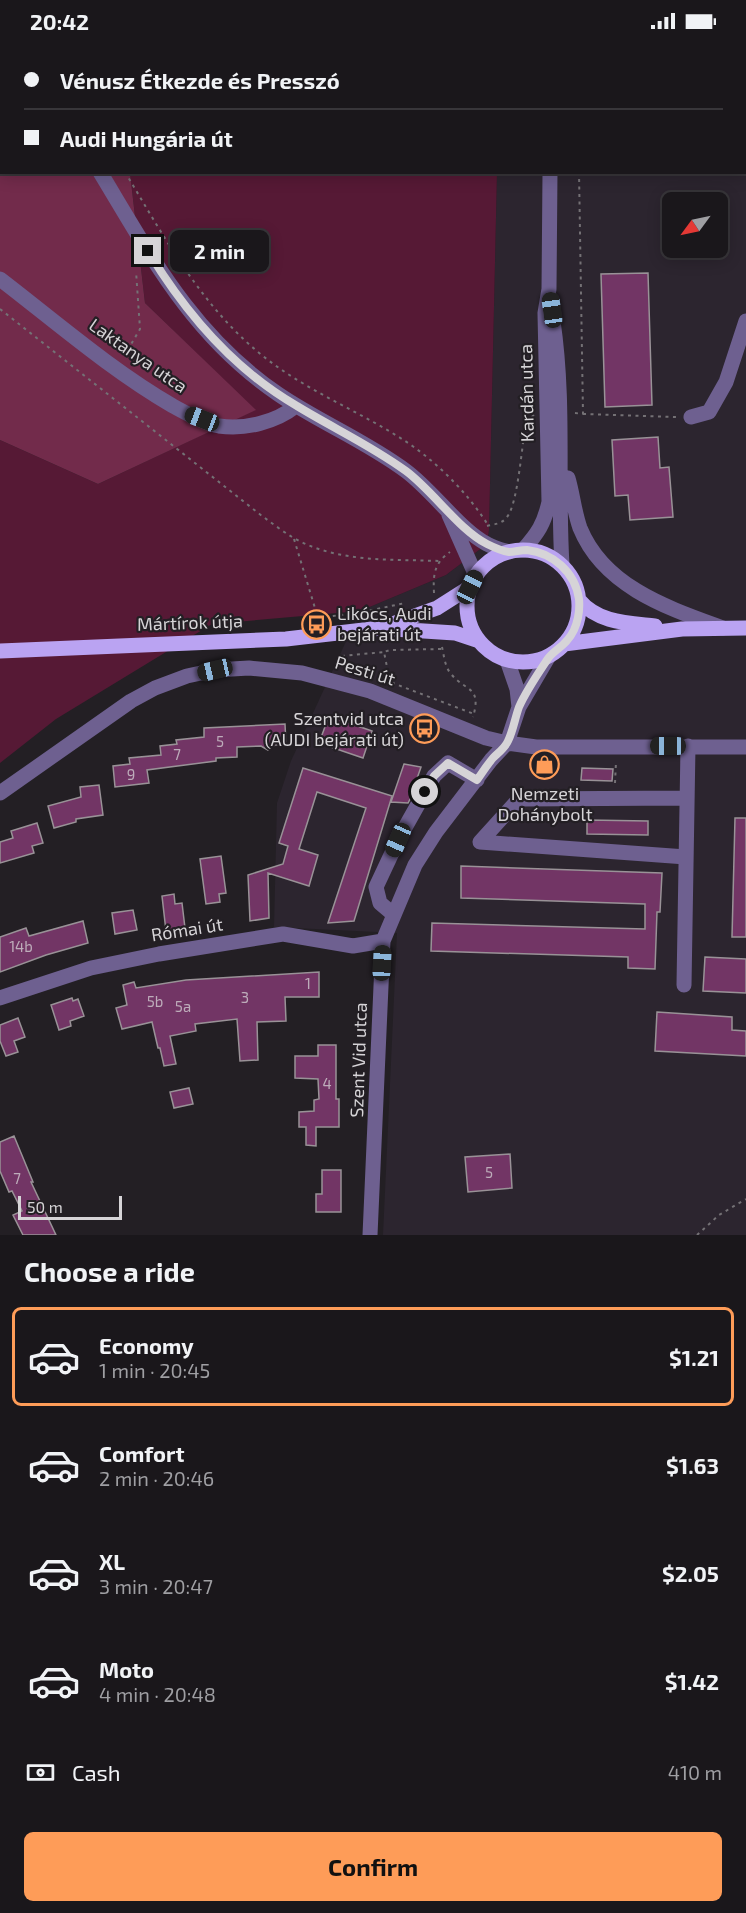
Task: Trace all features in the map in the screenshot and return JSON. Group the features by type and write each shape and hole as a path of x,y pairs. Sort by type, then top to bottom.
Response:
{"main road":[{"path":"516,551 544,554 562,566 573,581 579,600 584,607 597,616 614,621 682,629"},
{"name":"Mártírok útja","path":"381,628 437,608 473,582 487,563 516,551"},
{"path":"473,582 467,598 469,621 479,641"},
{"path":"507,660 536,661 549,656 564,644 570,637 578,619 579,600"},
{"name":"Mártírok útja","path":"0,651 276,640 381,628 454,633 479,641 496,656 507,660"},
{"path":"564,644 682,629 746,628"}],"street":[{"path":"101,174 159,270 199,324 224,351 250,374 296,406 382,455 407,472 447,509 468,540 473,582"},
{"name":"Kardán utca","path":"516,551 541,530 547,510 558,352 549,289 550,174"},
{"name":"Laktanya utca","path":"0,279 105,360 150,392 186,413 218,426 245,426 283,416 296,406"},
{"path":"691,417 709,412 726,382 746,321"},
{"name":"Kardán utca","path":"553,412 561,452 562,566"},
{"path":"561,452 581,530 597,557 614,575 634,590 666,607 724,628"},
{"path":"468,540 516,551"},
{"path":"507,743 519,707 549,656"},
{"path":"507,660 518,689 519,707"},
{"name":"Pesti út","path":"0,793 131,701 187,676 215,670 249,668 302,673 370,691 468,731 507,743 536,747 746,747"},
{"name":"Szent Vid utca","path":"370,1235 383,941 415,865 436,832 491,760 507,743"},
{"path":"684,985 688,746"},
{"path":"393,914 380,903 376,887 398,840 434,776 448,763 477,780"},
{"path":"686,857 480,842 519,799 687,798"},
{"name":"Római út","path":"0,998 92,968 159,954 283,934 353,946 383,941"}],"path":[{"path":"126,174 170,246 203,294 228,325 267,359 305,386 402,439 430,460 459,488 488,525"},
{"path":"579,174 583,414"},
{"path":"105,360 126,353 140,329 136,271"},
{"path":"0,309 261,516 293,538 331,553 353,557 439,561"},
{"path":"437,608 433,578 439,561 488,525 497,525 507,518 515,504 521,449 526,422 530,416 553,412 691,417"},
{"path":"293,538 318,618 363,612 414,601"},
{"path":"440,631 449,672 472,691 475,699 474,714 468,731"},
{"path":"342,656 390,650 443,649"},
{"path":"384,652 390,682 474,714"},
{"path":"614,799 616,762"},
{"path":"697,1235 719,1215 746,1199"}],"shaded area":[{"path":"0,174 130,174 145,303 256,410 98,484 0,440"},
{"path":"130,174 497,174 487,544 446,575 360,611 212,624 56,719 0,763 0,440 98,484 255,410 145,303"},
{"path":"497,174 746,174 746,1235 383,1235 397,933 274,927 277,803 291,761 360,611 446,575 487,544"}],"building":[{"path":"648,273 652,405 605,407 601,274"},
{"path":"658,437 660,468 669,467 673,517 630,520 628,495 615,496 612,440"},
{"path":"329,716 372,731 363,758 319,743"},
{"path":"285,724 286,744 275,745 268,750 261,746 237,747 237,757 216,758 216,761 147,770 149,783 115,787 113,766 130,764 129,758 161,755 160,746 177,744 176,740 204,737 204,728"},
{"path":"404,764 421,767 414,787 416,788 408,803 391,802"},
{"path":"303,768 392,796 354,921 328,923 366,808 317,792 299,849 318,855 309,886 268,873 269,918 250,921 248,875 283,864 288,846 279,843"},
{"path":"582,768 613,769 612,781 581,780"},
{"path":"99,785 103,815 76,819 76,822 54,828 48,806 81,797 80,787"},
{"path":"735,818 746,818 746,937 732,937"},
{"path":"587,820 648,821 648,835 587,834"},
{"path":"37,823 43,843 32,846 34,853 0,863 0,842 13,838 11,831"},
{"path":"221,856 226,893 219,894 220,902 206,904 200,859"},
{"path":"461,866 662,873 660,912 657,912 655,969 628,968 628,957 431,951 432,923 645,929 645,904 461,898"},
{"path":"174,894 175,904 182,903 185,928 166,931 162,896"},
{"path":"133,910 137,930 115,934 112,913"},
{"path":"83,921 88,943 0,972 0,937 26,928 29,936"},
{"path":"705,957 746,959 746,993 703,991"},
{"path":"319,972 319,997 285,997 286,1021 257,1022 258,1060 240,1061 237,1019 195,1024 196,1031 170,1036 176,1064 164,1066 152,1022 122,1029 116,1008 127,1005 123,985 134,982 136,988 186,980"},
{"path":"72,998 73,1001 78,999 84,1016 70,1021 71,1026 59,1030 51,1005"},
{"path":"657,1012 732,1017 732,1030 746,1031 746,1056 655,1051"},
{"path":"18,1018 25,1037 14,1041 18,1052 6,1056 0,1041 0,1025"},
{"path":"318,1045 336,1045 336,1099 339,1099 339,1127 316,1127 316,1146 306,1145 306,1127 299,1127 299,1112 314,1111 314,1100 319,1099 318,1079 295,1078 295,1056 318,1056"},
{"path":"189,1088 193,1104 174,1108 170,1092"},
{"path":"14,1136 33,1182 31,1182 56,1235 23,1235 13,1215 22,1211 12,1191 9,1192 0,1171 0,1142"},
{"path":"510,1154 512,1188 468,1192 465,1157"},
{"path":"322,1170 341,1170 341,1212 316,1212 316,1194 322,1194"}],"place":[{"name":"Likócs, Audi bejárati út","path":"316,624"},
{"name":"Szentvid utca (AUDI bejárati út)","path":"425,729"},
{"name":"Nemzeti Dohánybolt","path":"545,765"}],"route":[{"path":"148,251 176,295 199,324 250,374 296,406 382,455 407,472 475,536 487,544 509,552 523,550 550,557 562,566 573,581 579,600 575,628 564,644 549,656 539,672 519,707 507,743 477,780 448,763 434,776 425,792"}]}
